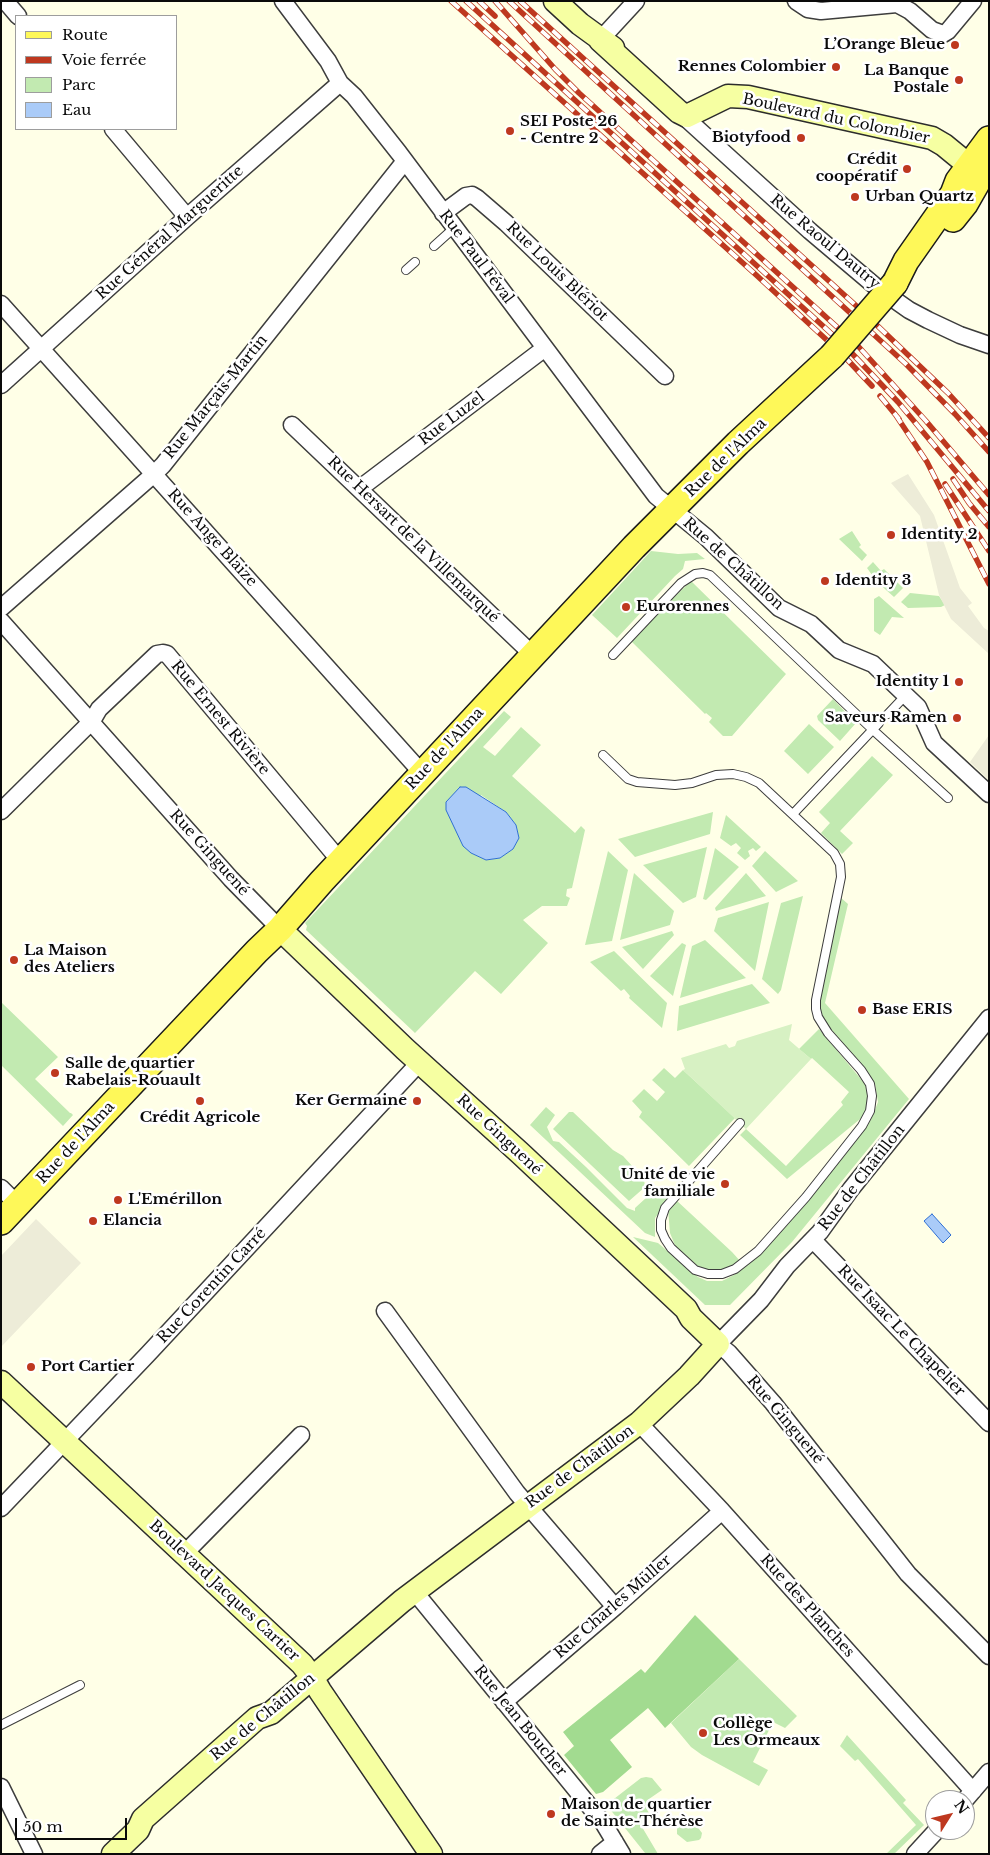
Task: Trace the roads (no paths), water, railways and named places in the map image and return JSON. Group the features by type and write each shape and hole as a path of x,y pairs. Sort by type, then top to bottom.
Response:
{"main road":[{"name":"Rue de l'Alma","path":"1,1222 10,1196 280,929 313,890 634,547 738,443 832,356 895,283 910,273 965,204 982,173 989,139"}],"street":[{"name":"Rue Paul Féval","path":"283,1 328,61 340,83 354,96 405,162 656,496 672,510"},
{"path":"556,1 600,40 648,71 679,98 689,111"},
{"path":"600,40 636,1"},
{"path":"796,1 808,9 821,11 898,4 910,11 932,30 943,34 948,31 973,1"},
{"path":"1,6 7,2 17,15"},
{"name":"Rue Général Margueritte","path":"1,385 187,217 340,83"},
{"name":"Boulevard du Colombier","path":"689,111 728,96 748,97 932,138 982,173"},
{"name":"Rue Raoul Dautry","path":"689,111 724,154 875,286 909,310 928,320 960,335 989,345"},
{"path":"114,130 187,217"},
{"name":"Rue Marçais-Martin","path":"1,608 154,474 405,162"},
{"name":"Rue Louis Blériot","path":"443,213 466,196 472,195 477,198 506,223 665,376"},
{"name":"Rue Ange Blaize","path":"1,304 422,774"},
{"name":"Rue Luzel","path":"358,489 545,348"},
{"name":"Rue Hersart de la Villemarqué","path":"292,425 533,655"},
{"name":"Rue de Châtillon","path":"672,510 706,537 779,608 816,628 839,650 873,664 918,707 934,743 989,794"},
{"name":"Rue Ginguené","path":"1,621 231,879 292,942 686,1309 691,1318 729,1352 773,1403 908,1574 989,1656"},
{"name":"Rue Ernest Rivière","path":"92,722 99,708 157,654 167,654 341,862"},
{"path":"1,811 92,722"},
{"name":"Rue de Châtillon","path":"113,1854 138,1830 143,1819 258,1718 271,1713 414,1591 639,1423 689,1376 761,1300 787,1266 813,1240 989,1018"},
{"name":"Rue Corentin Carré","path":"1,1508 148,1354 420,1062"},
{"name":"Rue Isaac Le Chapelier","path":"813,1240 989,1423"},
{"path":"385,1311 527,1506 615,1607"},
{"name":"Boulevard Jacques Cartier","path":"1,1382 302,1664 430,1854"},
{"name":"Rue des Planches","path":"639,1423 722,1511 965,1790"},
{"path":"185,1553 301,1435"},
{"name":"Rue Charles Müller","path":"504,1702 615,1607 722,1511"},
{"name":"Rue Jean Boucher","path":"414,1591 604,1824 619,1848"},
{"path":"973,1790 989,1772"},
{"path":"1,1787 34,1854"},
{"path":"915,1854 928,1840"},
{"path":"600,1854 619,1848"}],"lane":[{"path":"434,246 454,228"},
{"path":"406,270 414,262"},
{"path":"613,655 681,583 694,574 703,573 710,575 873,730 948,798"},
{"path":"888,714 906,695"},
{"path":"793,814 879,723"},
{"path":"603,755 628,779 637,782 675,785 692,783 716,775 733,774 746,777 759,783 793,814 834,853 840,864 841,877 816,1000 816,1009 818,1017 828,1033 861,1070 870,1084 872,1104 862,1126 806,1196 758,1251 735,1269 722,1274 708,1274 695,1270 671,1248 664,1239 661,1230 662,1220 665,1208 740,1123"},
{"path":"1,1725 80,1685"}],"water":[{"path":"460,787 466,787 506,812 516,825 519,838 513,849 500,858 486,860 471,853 463,846 446,810 446,802"},
{"path":"932,1214 951,1235 943,1243 924,1221"}],"railway":[{"path":"451,1 754,273 843,355 872,386"},
{"path":"466,1 845,346 898,402 989,511"},
{"path":"479,1 495,16"},
{"path":"495,1 555,69 579,93 858,346 926,421 989,495"},
{"path":"509,1 906,364 989,452"},
{"path":"520,1 862,311 948,393 989,438"},
{"path":"880,396 899,419"},
{"path":"895,414 927,462 989,584"},
{"path":"953,479 969,503 989,527"},
{"path":"945,484 989,551"}],"place":[{"name":"L’Orange Bleue","path":"955,45"},
{"name":"Rennes Colombier","path":"836,67"},
{"name":"La Banque Postale","path":"959,80"},
{"name":"SEI Poste 26 - Centre 2","path":"510,131"},
{"name":"Biotyfood","path":"801,138"},
{"name":"Crédit coopératif","path":"907,169"},
{"name":"Urban Quartz","path":"855,197"},
{"name":"Identity 2","path":"891,535"},
{"name":"Identity 3","path":"825,581"},
{"name":"Eurorennes","path":"626,607"},
{"name":"Identity 1","path":"959,682"},
{"name":"Saveurs Ramen","path":"957,718"},
{"name":"La Maison des Ateliers","path":"14,960"},
{"name":"Base ERIS","path":"862,1010"},
{"name":"Salle de quartier Rabelais-Rouault","path":"55,1073"},
{"name":"Crédit Agricole","path":"200,1101"},
{"name":"Ker Germaine","path":"417,1101"},
{"name":"Unité de vie familiale","path":"725,1184"},
{"name":"L'Emérillon","path":"118,1200"},
{"name":"Elancia","path":"93,1221"},
{"name":"Port Cartier","path":"31,1367"},
{"name":"Collège Les Ormeaux","path":"703,1733"},
{"name":"Maison de quartier de Sainte-Thérèse","path":"551,1814"}]}
